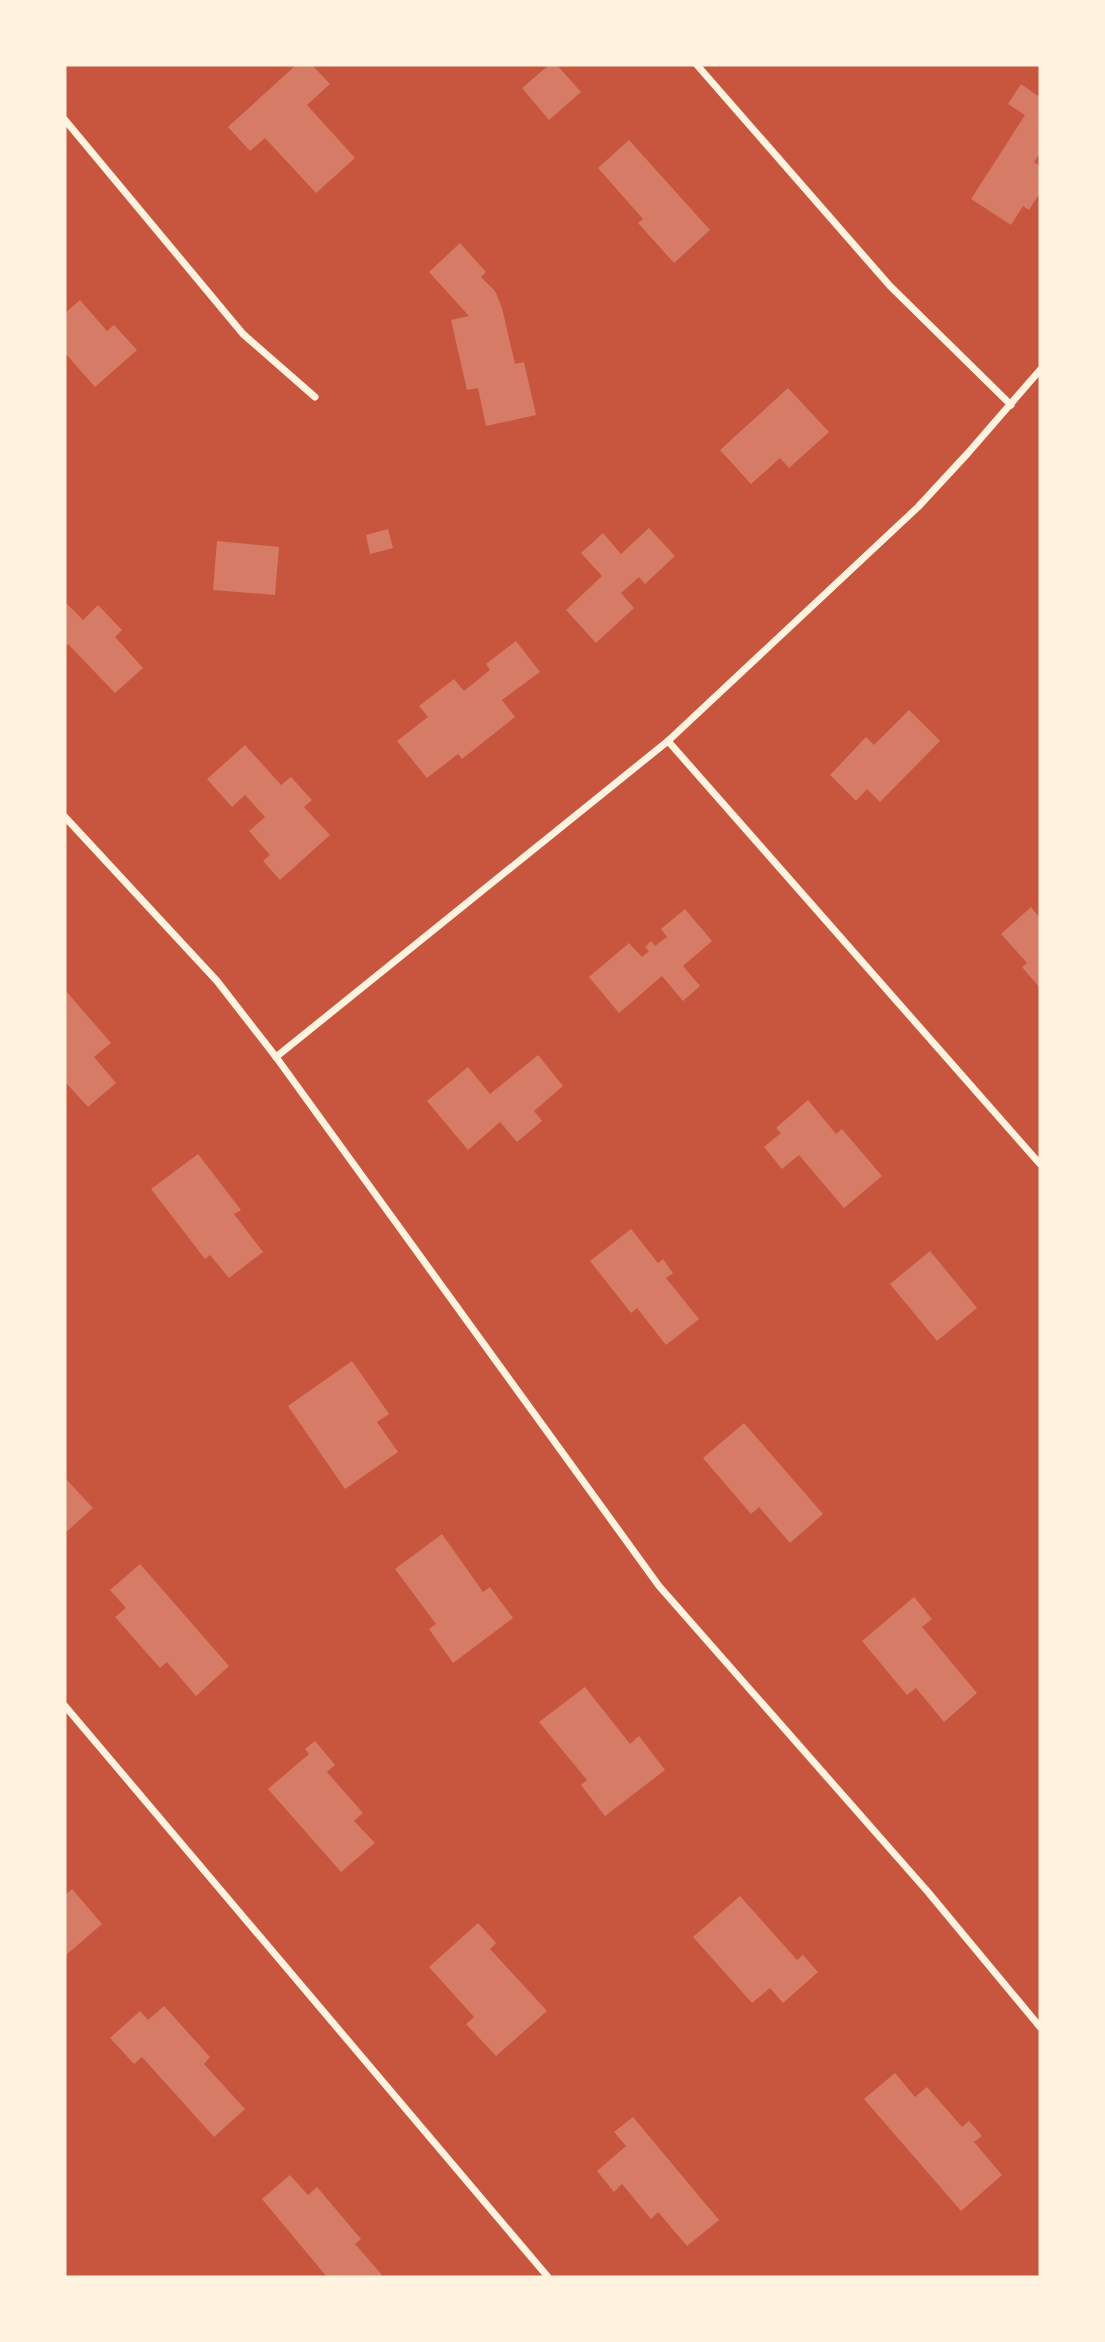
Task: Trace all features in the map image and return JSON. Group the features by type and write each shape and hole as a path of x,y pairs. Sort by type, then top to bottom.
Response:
{"street":[{"path":"697,65 890,286 1011,405"},
{"path":"65,120 243,334 315,397"},
{"path":"276,1057 668,741 918,507 1040,370"},
{"path":"668,741 1040,1164"},
{"path":"65,817 217,982 276,1057 659,1586 928,1892 1040,2027"},
{"path":"65,1706 548,2277"}],"building":[{"path":"296,65 312,65 330,84 307,105 355,158 316,193 265,138 250,151 228,127"},
{"path":"549,65 557,65 581,92 549,120 522,88"},
{"path":"1021,84 1038,96 1040,93 1040,153 1034,162 1040,166 1040,193 1029,210 1023,206 1011,225 971,199 1025,115 1008,104"},
{"path":"629,140 710,230 674,263 638,223 643,219 598,168"},
{"path":"460,243 486,272 481,277 495,291 502,308 515,364 524,362 536,415 486,426 478,388 467,390 451,320 469,316 429,272"},
{"path":"80,300 107,331 114,325 137,350 95,387 65,353 65,313"},
{"path":"788,388 829,432 789,468 780,458 751,484 720,450"},
{"path":"649,528 675,556 645,584 639,577 621,593 634,608 596,643 566,610 602,576 581,553 603,533 621,554"},
{"path":"388,529 393,548 370,554 366,535"},
{"path":"217,541 279,547 275,595 213,590"},
{"path":"65,602 83,620 98,605 122,630 115,637 143,668 115,693 68,644 65,647"},
{"path":"516,641 540,672 502,700 515,717 462,759 458,754 427,778 397,741 428,717 419,706 454,679 464,691 490,670 486,664"},
{"path":"909,710 940,741 880,802 867,789 856,801 830,775 866,737 874,745"},
{"path":"245,745 281,785 291,777 312,800 304,807 330,835 280,880 263,861 270,855 249,831 265,817 245,795 232,807 207,779"},
{"path":"1031,907 1040,918 1040,988 1022,967 1027,963 1001,934"},
{"path":"685,909 712,941 683,966 700,986 683,1001 662,976 619,1013 589,977 629,943 642,957 649,951 645,947 651,941 655,946 667,937 661,929"},
{"path":"65,990 111,1043 94,1057 116,1083 88,1107 67,1084 65,1086"},
{"path":"538,1055 563,1086 534,1111 542,1121 517,1142 500,1122 468,1150 427,1101 468,1067 490,1094"},
{"path":"808,1100 836,1134 842,1129 882,1176 844,1208 799,1155 782,1169 764,1147 781,1133 776,1128"},
{"path":"198,1154 241,1210 234,1214 263,1252 229,1278 210,1255 205,1259 151,1189"},
{"path":"631,1229 658,1263 663,1259 673,1273 666,1278 699,1319 666,1345 637,1308 631,1313 590,1261"},
{"path":"930,1251 977,1308 937,1341 890,1284"},
{"path":"352,1361 389,1414 377,1422 398,1452 345,1489 288,1406"},
{"path":"744,1423 823,1514 790,1543 759,1507 751,1514 703,1458"},
{"path":"65,1478 93,1508 65,1533"},
{"path":"442,1534 483,1592 490,1587 513,1618 453,1663 429,1629 436,1624 395,1569"},
{"path":"140,1564 229,1666 196,1696 167,1662 160,1668 115,1617 126,1608 110,1590"},
{"path":"914,1597 932,1619 922,1627 977,1693 944,1722 916,1688 907,1695 862,1641"},
{"path":"585,1687 630,1744 639,1736 665,1770 605,1816 581,1785 587,1780 539,1722"},
{"path":"315,1741 335,1765 327,1772 363,1813 354,1821 375,1843 341,1872 268,1789 309,1754 305,1749"},
{"path":"72,1889 102,1924 66,1955 65,1895"},
{"path":"740,1896 797,1960 803,1955 818,1972 783,2003 770,1988 752,2003 693,1937"},
{"path":"478,1923 496,1943 490,1949 547,2011 496,2056 466,2024 474,2017 429,1967"},
{"path":"164,2006 210,2057 204,2064 245,2109 214,2137 142,2057 134,2064 110,2038 140,2011 148,2020"},
{"path":"895,2073 915,2097 927,2087 962,2127 969,2121 982,2136 974,2142 1002,2175 961,2211 864,2099"},
{"path":"633,2117 719,2220 687,2246 658,2212 651,2219 622,2184 614,2192 597,2171 626,2146 614,2132"},
{"path":"290,2175 308,2195 317,2187 361,2239 355,2244 382,2275 327,2277 262,2199"}]}
